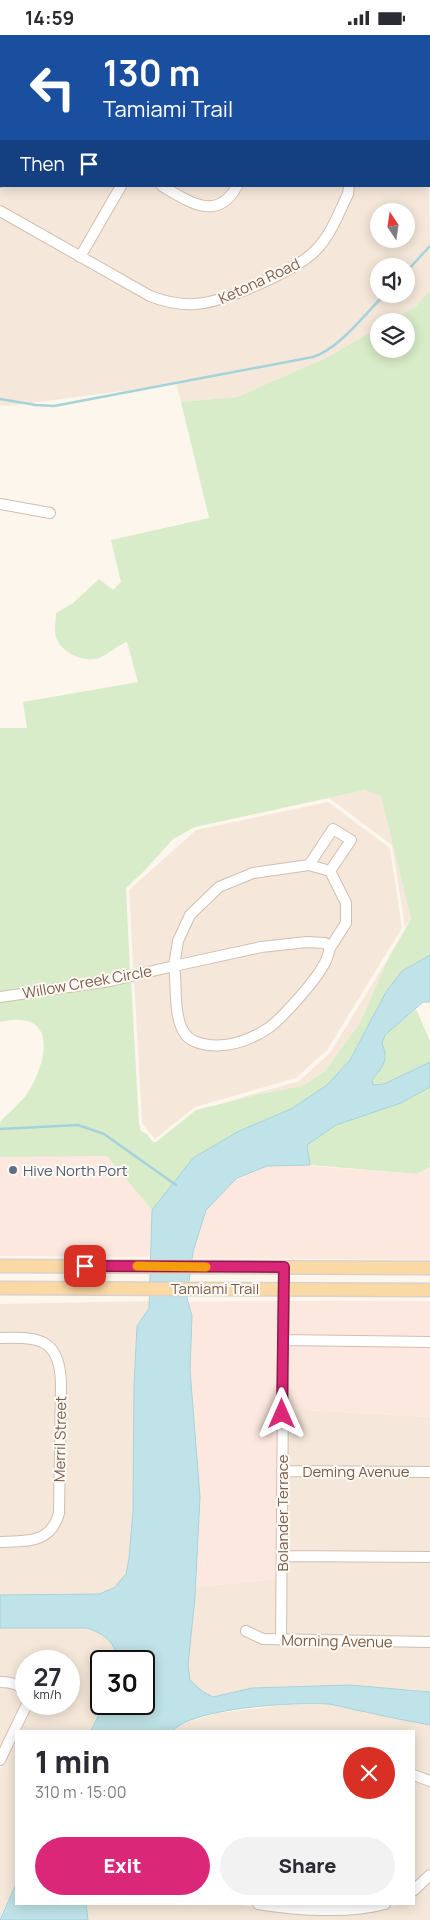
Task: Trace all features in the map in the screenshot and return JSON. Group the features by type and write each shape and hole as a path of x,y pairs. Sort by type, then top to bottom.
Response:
{"main road":[{"name":"Tamiami Trail","path":"0,1266 430,1268"},
{"name":"Tamiami Trail","path":"0,1288 430,1290"}],"street":[{"path":"80,257 120,187"},
{"path":"164,187 192,203 209,207 222,203 229,198 236,187"},
{"name":"Ketona Road","path":"0,211 142,292 160,300 187,305 215,301 290,269 310,255 328,234 348,194 349,187"},
{"path":"0,504 50,513"},
{"path":"309,865 333,829 350,841 330,871"},
{"name":"Willow Creek Circle","path":"309,865 330,871 346,903 346,923 330,948 324,966 295,1002 268,1028 238,1043 216,1045 198,1043 186,1035 181,1024 176,1001 174,966 178,941 190,915 220,887 253,873 309,865"},
{"name":"Willow Creek Circle","path":"0,997 110,981 260,947 307,942 325,943 330,948"},
{"name":"Bolander Terrace","path":"281,1640 284,1267"},
{"name":"Merril Street","path":"0,1338 31,1338 50,1348 55,1353 59,1364 61,1384 59,1513 56,1521 48,1533 35,1540 0,1542"},
{"path":"283,1340 430,1342"},
{"name":"Deming Avenue","path":"282,1471 430,1472"},
{"path":"282,1556 430,1557"},
{"name":"Morning Avenue","path":"246,1631 258,1638 281,1640 430,1642"},
{"path":"0,1683 15,1685"},
{"path":"0,1760 22,1715"},
{"path":"415,1775 430,1781"},
{"path":"415,1889 430,1875"},
{"path":"267,1905 305,1909 380,1905"}],"shaded area":[{"path":"2,187 115,187 78,251 0,206"},
{"path":"124,187 156,187 191,207 200,211 209,211 240,187 345,187 324,232 308,252 288,265 222,295 205,299 178,300 152,293 85,255"},
{"path":"173,187 231,187 226,195 216,201 201,202"},
{"path":"352,187 429,187 430,290 416,306 403,313 370,313 370,332 328,357 237,397 181,402 176,384 8,406 0,405 0,216 140,296 197,309 225,303 291,273 313,259"},
{"path":"365,790 381,795 411,919 405,927 392,845 329,798"},
{"path":"328,802 390,848 402,928 327,1050 296,1078 195,1107 155,1139 142,1123 129,890 196,830"},
{"path":"389,957 360,1023 324,1072 302,1086 216,1105 299,1081 330,1053"},
{"path":"107,1156 152,1210 150,1257 0,1256 0,1157"},
{"path":"298,1165 417,1174 430,1167 430,1260 192,1258 206,1210 237,1178 267,1166"},
{"path":"149,1301 149,1308 137,1326 134,1385 133,1511 126,1574 114,1588 99,1594 0,1595 0,1546 56,1530 58,1351 0,1334 0,1304"},
{"path":"280,1301 278,1579 196,1587 200,1496 190,1370 192,1316 188,1302"},
{"path":"288,1301 430,1301 430,1337 287,1336"},
{"path":"25,1342 42,1347 52,1355 57,1371 55,1512 50,1525 40,1533 27,1537 0,1537 0,1343"},
{"path":"287,1344 430,1346 430,1417 286,1409"},
{"path":"286,1409 430,1417 430,1467 286,1466"},
{"path":"286,1475 430,1476 430,1553 286,1552"},
{"path":"286,1560 430,1561 430,1638 285,1636"},
{"path":"278,1579 277,1635 264,1635 245,1626 241,1633 252,1640 263,1643 430,1646 430,1692 412,1689 252,1688 213,1697 202,1691 189,1680 188,1665 196,1587"},
{"path":"0,1628 86,1628 97,1631 107,1637 114,1646 115,1650 90,1650 90,1715 99,1715 91,1730 19,1730 26,1715 80,1715 80,1650 15,1650 15,1683 0,1678"},
{"path":"0,1687 10,1687 15,1689 16,1715 0,1751"},
{"path":"329,1704 430,1725 430,1777 415,1770 415,1730 173,1730 194,1720 218,1713 285,1705"},
{"path":"15,1738 15,1886 0,1917 0,1769"},
{"path":"415,1779 430,1786 430,1869 415,1884"},
{"path":"430,1882 430,1920 88,1920 86,1905 242,1905 274,1911 380,1910 395,1905 415,1905 415,1894"}],"green space":[{"path":"430,290 430,955 402,971 386,992 350,1060 327,1085 291,1109 239,1131 193,1158 152,1210 107,1156 0,1157 0,1122 24,1098 34,1081 40,1067 44,1040 40,1030 32,1023 19,1020 0,1022 0,1001 131,980 139,1123 141,1131 147,1134 153,1142 156,1142 196,1110 302,1086 324,1072 360,1023 389,957 411,919 381,796 365,790 195,827 173,839 126,888 130,972 109,977 0,992 0,728 27,728 23,702 138,682 127,642 99,658 80,658 68,652 59,643 55,628 56,613 73,603 99,579 113,590 121,582 111,540 209,518 181,402 237,397 328,357 370,332 370,358 415,358 415,313 403,313 416,306"},
{"path":"416,1009 430,1041 430,1062 384,1084 373,1085 372,1080 382,1067 385,1059 382,1043 384,1035"},
{"path":"430,1087 430,1167 417,1174 310,1165 307,1145 336,1125"}],"water":[{"path":"430,955 430,1002 423,1002 385,1035 382,1043 385,1054 384,1063 372,1080 373,1085 384,1084 430,1062 430,1087 401,1103 336,1125 307,1145 310,1165 267,1166 237,1178 206,1210 193,1252 187,1298 192,1316 190,1370 200,1497 195,1597 188,1665 190,1680 202,1691 213,1697 252,1688 350,1685 430,1692 430,1725 329,1704 293,1704 223,1711 201,1716 174,1730 91,1730 99,1715 155,1715 155,1650 115,1650 108,1639 86,1628 0,1628 0,1595 99,1594 114,1588 126,1574 133,1511 134,1385 137,1326 149,1308 152,1210 193,1158 239,1131 291,1109 327,1085 350,1060 386,992 402,971"},
{"path":"15,1886 15,1905 86,1905 88,1920 0,1920"}],"waterway":[{"path":"415,262 430,246"},
{"path":"0,399 54,406 313,357 333,346 377,303"},
{"path":"0,1129 78,1125 104,1134 176,1185"}],"slow traffic":[{"path":"137,1266 206,1267"}],"place":[{"name":"Hive North Port","path":"13,1170"}],"route":[{"path":"85,1266 284,1267 282,1414"}]}
